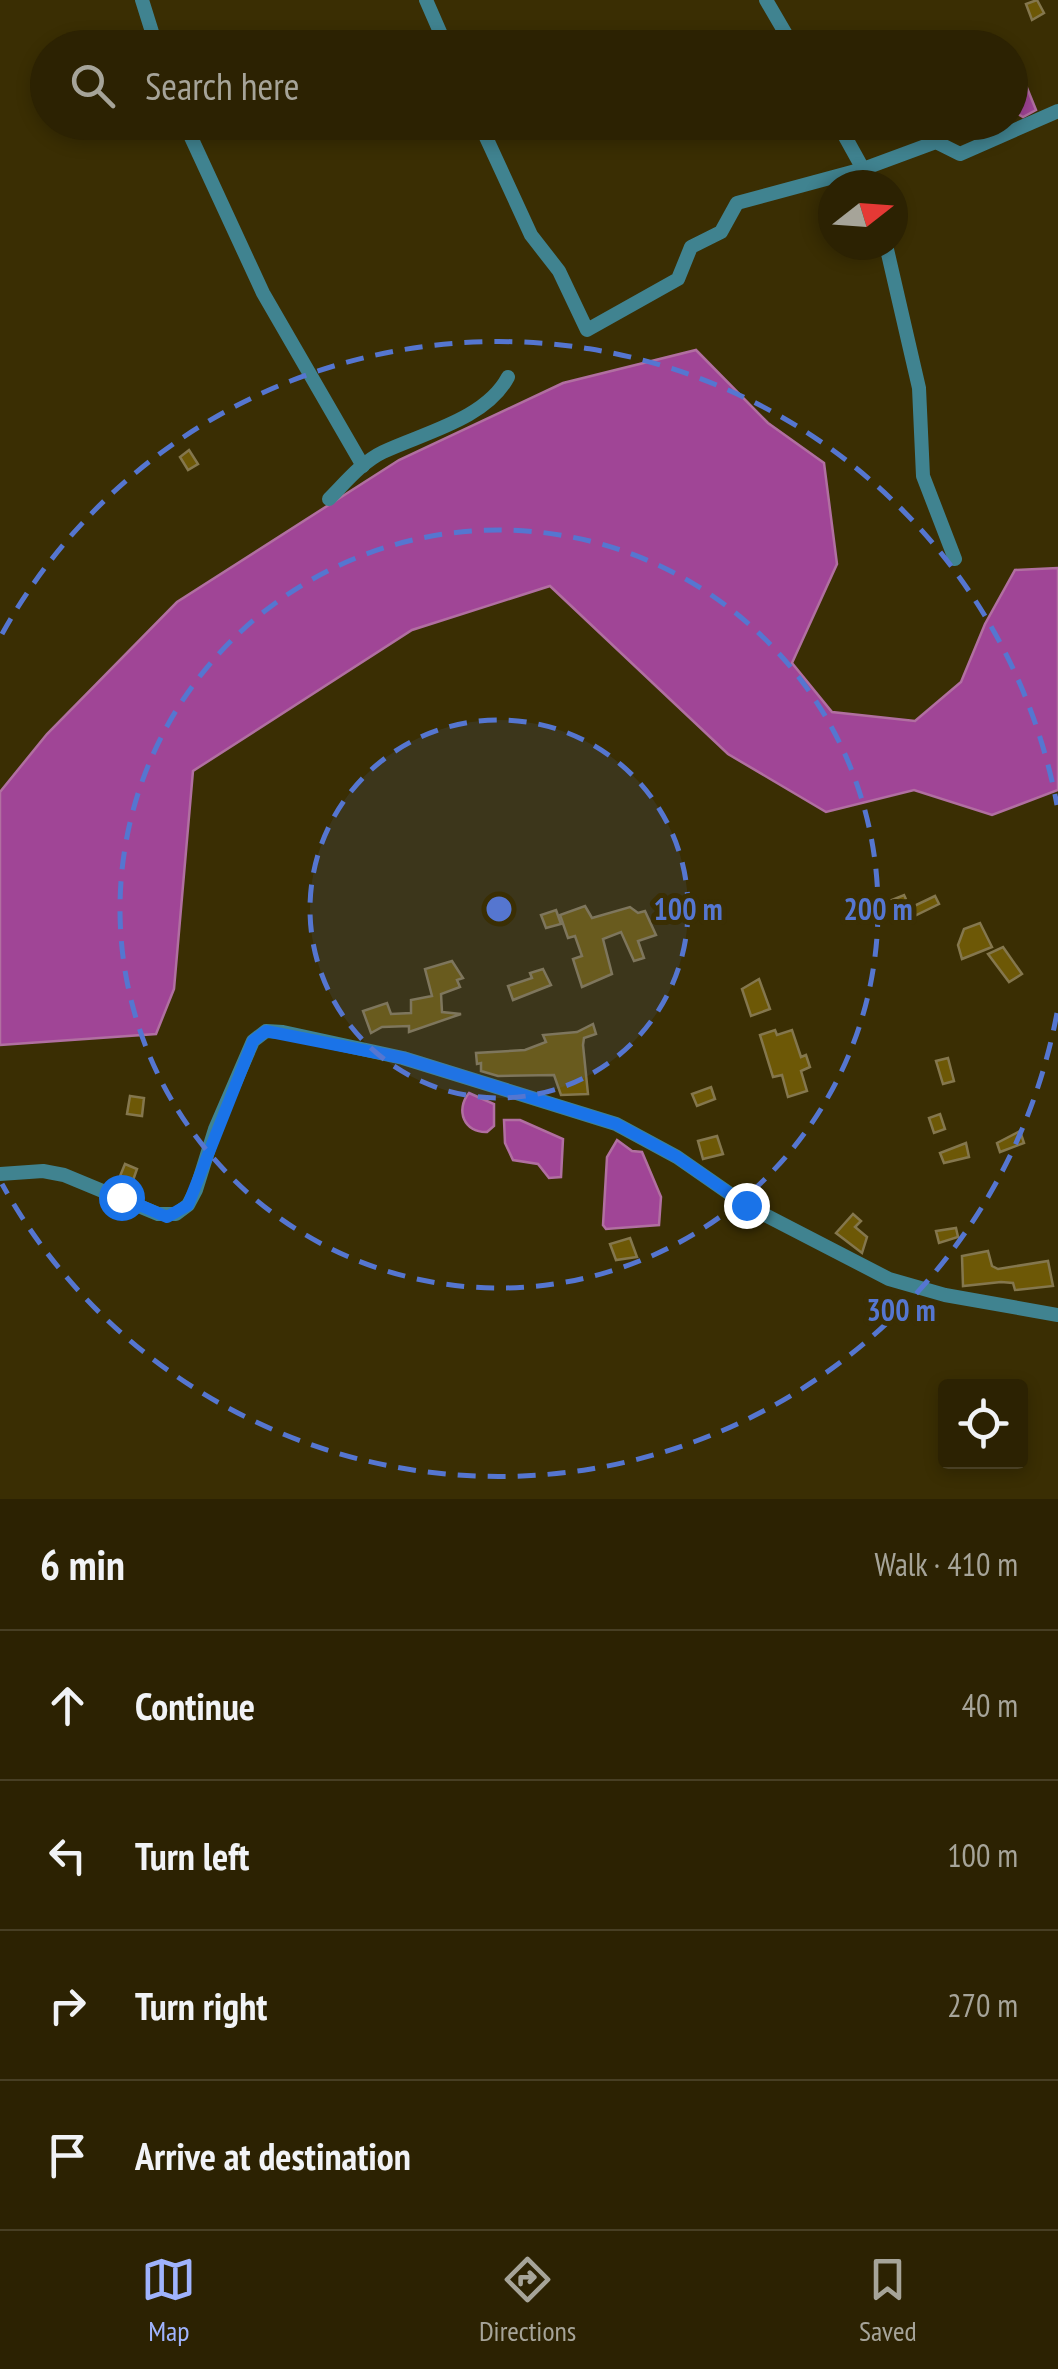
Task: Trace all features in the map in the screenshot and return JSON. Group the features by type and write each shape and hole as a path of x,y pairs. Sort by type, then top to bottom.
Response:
{"street":[{"path":"142,0 151,30"},
{"path":"426,0 438,30"},
{"path":"766,0 784,30"},
{"path":"1028,123 1058,110"},
{"path":"192,140 263,293 363,466"},
{"path":"487,140 531,236 559,271 587,330 678,279 691,247 721,232 738,203 818,182"},
{"path":"846,140 863,170 936,142 960,154 991,140"},
{"path":"889,260 918,388 924,476 954,559"},
{"path":"329,499 380,454 418,440 481,406 500,392 508,376"},
{"path":"0,1174 42,1171 158,1214 176,1214 188,1205 196,1190 215,1129 253,1041 266,1031 283,1032 403,1058 616,1124 677,1157 746,1205 889,1280 944,1295 1058,1315"}],"shaded area":[{"path":"1028,90 1036,110 1028,114"},
{"path":"696,350 768,423 824,463 837,564 792,663 832,712 915,721 961,682 985,624 1015,570 1058,568 1058,790 992,815 914,790 826,812 728,754 550,586 412,630 193,771 174,989 156,1034 0,1045 0,792 47,734 177,602 399,460 563,383"},
{"path":"469,1093 494,1104 494,1126 487,1132 473,1129 464,1119 463,1106"},
{"path":"504,1120 520,1120 563,1139 561,1177 549,1178 538,1164 513,1160 505,1143"},
{"path":"617,1140 632,1151 642,1152 661,1197 659,1225 606,1229 603,1225 607,1157"}],"building":[{"path":"1037,0 1044,13 1032,20 1026,4"},
{"path":"189,450 198,464 188,470 180,457"},
{"path":"904,895 910,908 935,896 939,904 902,922 892,900"},
{"path":"585,906 592,918 630,907 638,913 645,911 656,935 638,941 644,958 634,961 621,932 603,939 612,974 582,987 573,959 582,956 575,936 568,938 560,915"},
{"path":"556,910 561,924 546,928 541,915"},
{"path":"980,923 992,947 962,959 958,945 964,929"},
{"path":"1003,947 1022,974 1009,982 988,954"},
{"path":"452,961 463,978 457,980 460,987 441,994 442,1012 461,1014 409,1032 409,1026 382,1027 371,1033 363,1011 387,1003 391,1014 411,1013 411,1000 432,996 425,969"},
{"path":"543,969 551,985 513,1000 508,986 532,978 530,973"},
{"path":"759,979 770,1009 751,1016 742,989"},
{"path":"593,1024 596,1034 584,1038 583,1045 588,1094 561,1095 554,1075 498,1076 481,1071 481,1063 477,1064 476,1053 525,1050 546,1042 543,1035 577,1032"},
{"path":"775,1030 777,1035 792,1030 801,1057 806,1055 810,1067 801,1071 807,1091 788,1097 782,1075 773,1077 760,1035"},
{"path":"948,1058 954,1081 943,1084 936,1061"},
{"path":"711,1087 715,1099 697,1106 692,1094"},
{"path":"130,1096 144,1098 142,1116 127,1114"},
{"path":"940,1114 945,1129 934,1133 929,1118"},
{"path":"1020,1131 1024,1143 1000,1152 997,1143"},
{"path":"717,1136 723,1154 703,1159 698,1141"},
{"path":"966,1143 969,1157 944,1163 940,1153"},
{"path":"125,1164 137,1169 131,1186 118,1181"},
{"path":"853,1214 861,1221 855,1227 867,1237 862,1253 836,1233"},
{"path":"956,1228 958,1237 939,1243 936,1231"},
{"path":"630,1238 637,1257 616,1260 610,1244"},
{"path":"988,1251 992,1266 998,1269 1048,1261 1053,1286 1015,1290 1013,1283 1001,1282 963,1286 962,1256"}],"route":[{"path":"121,1197 167,1217 188,1205 253,1041 266,1031 403,1058 616,1124 677,1157 746,1205"}]}
